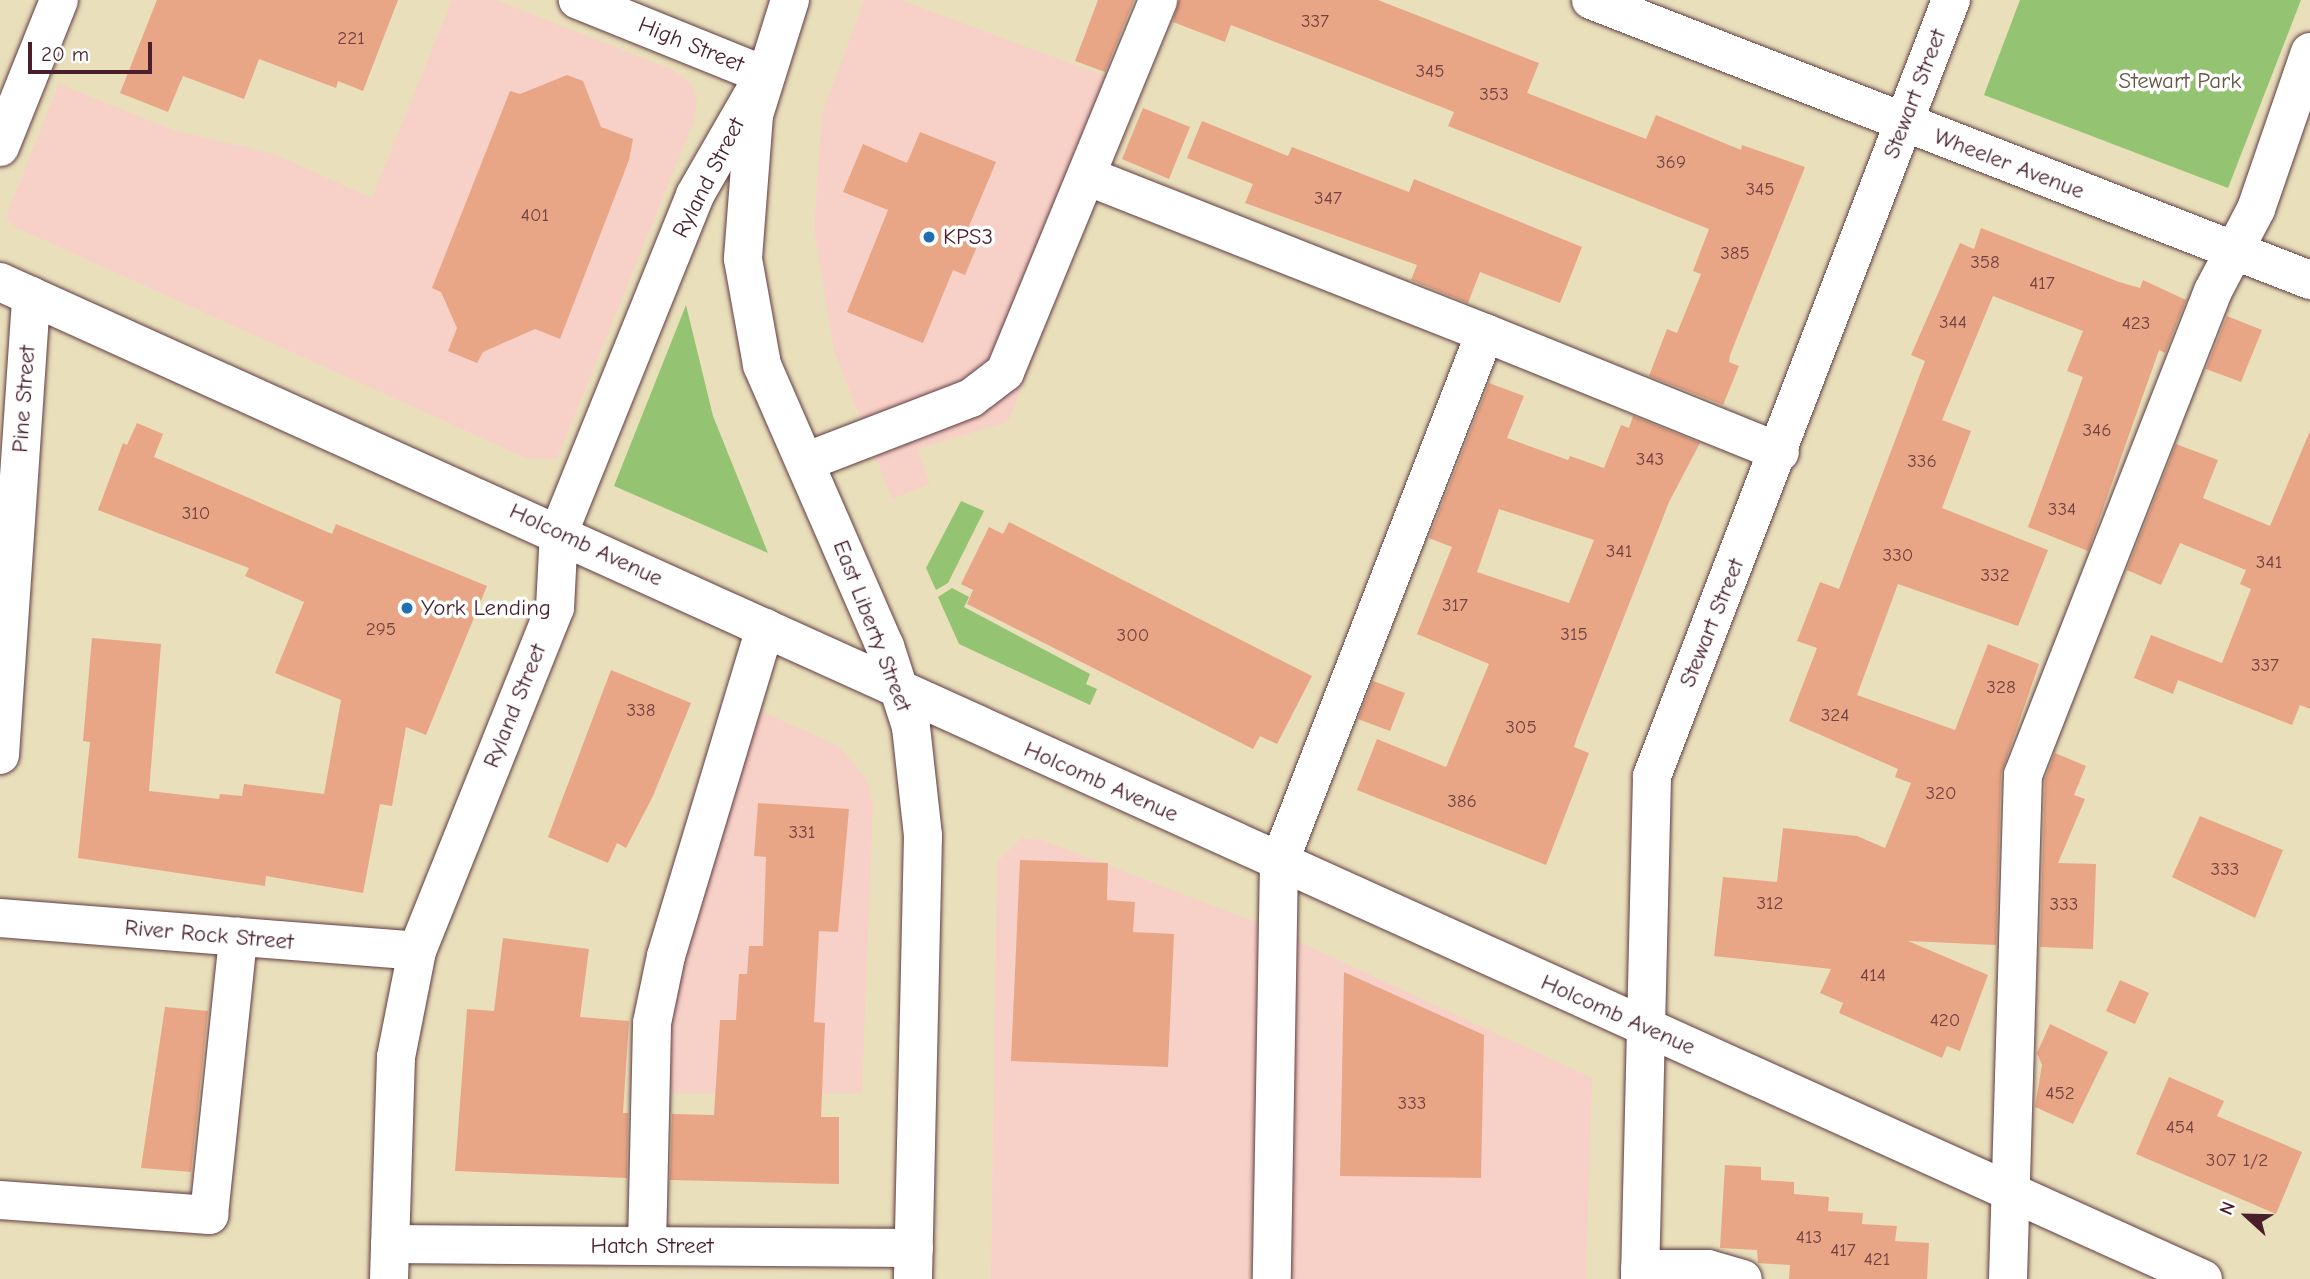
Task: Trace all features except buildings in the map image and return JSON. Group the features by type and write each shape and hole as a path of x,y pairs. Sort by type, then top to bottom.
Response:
{"street":[{"path":"0,147 59,0"},
{"name":"High Street","path":"578,0 764,75"},
{"name":"Ryland Street","path":"389,1261 396,1057 417,951 555,608 559,532 695,195 764,75 790,0"},
{"path":"805,462 971,398 1005,372 1089,177 1158,0"},
{"name":"Wheeler Avenue","path":"1591,0 1903,124 2310,280"},
{"name":"Stewart Street","path":"1640,1274 1652,776 1780,452 1951,0"},
{"path":"2008,1279 2023,775 2232,250 2256,209 2310,52"},
{"name":"East Liberty Street","path":"764,75 749,161 743,259 762,365 901,691 911,727 923,836 913,1264"},
{"path":"1089,177 1780,452"},
{"name":"Holcomb Avenue","path":"15,289 559,532 1279,863 2203,1279"},
{"name":"Pine Street","path":"0,755 15,289"},
{"path":"1272,1279 1279,863 1485,333"},
{"path":"648,1245 652,1023 666,956 765,628"},
{"name":"River Rock Street","path":"0,918 417,951"},
{"path":"0,1200 209,1215 238,937"},
{"name":"Hatch Street","path":"389,1261 648,1245 913,1264"},
{"path":"1640,1274 1708,1269 1743,1279"}],"shaded area":[{"path":"452,0 496,0 671,69 692,84 697,101 694,121 557,459 526,458 15,227 6,217 59,84 173,130 274,154 372,198"},
{"path":"864,0 901,0 1110,78 1090,214 1008,422 917,449 930,484 892,499 834,351 814,228 822,114"},
{"path":"742,703 839,746 867,780 873,804 862,1093 649,1093"},
{"path":"1021,838 1042,840 1261,924 1250,1279 991,1279 997,862"},
{"path":"1291,938 1592,1078 1586,1279 1291,1279"}],"green space":[{"name":"Stewart Park","path":"2020,0 2301,0 2228,188 1984,95"},
{"path":"686,305 713,416 768,553 614,486"},
{"path":"961,501 984,511 948,583 936,590 926,568"},
{"path":"952,588 969,597 964,607 1090,674 1086,684 1097,689 1090,705 959,644 938,597"}],"place":[{"name":"KPS3","path":"929,237"},
{"name":"York Lending","path":"407,608"}]}
